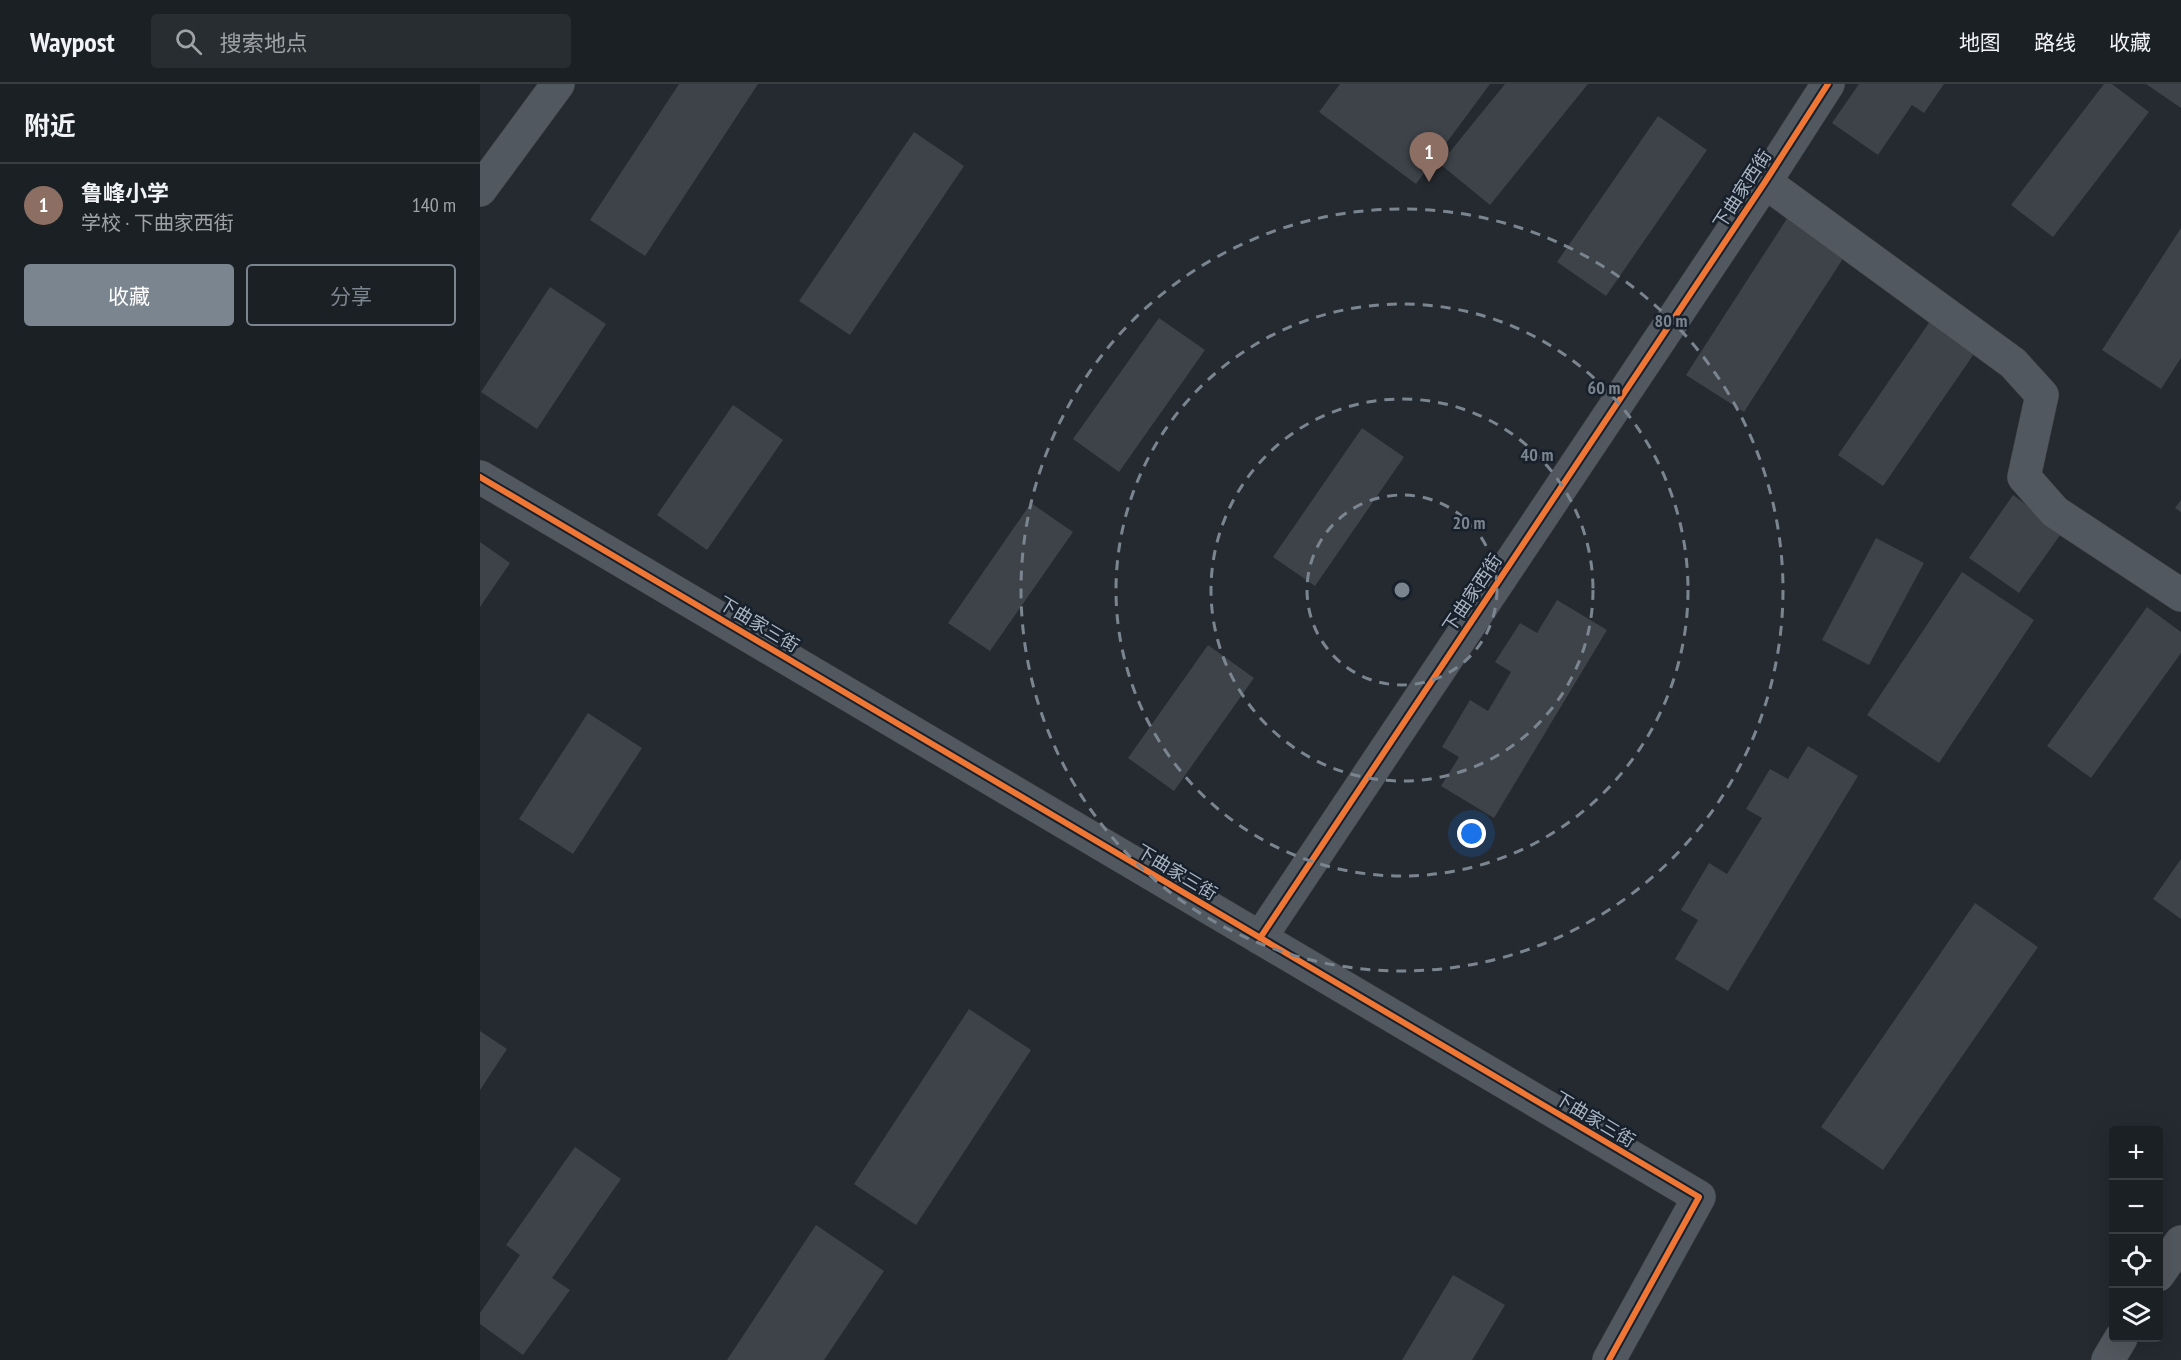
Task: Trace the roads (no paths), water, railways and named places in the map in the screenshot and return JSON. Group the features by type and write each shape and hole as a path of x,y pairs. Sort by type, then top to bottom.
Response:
{"street":[{"path":"480,190 558,84"},
{"name":"下曲家西街","path":"1260,938 1765,182 1828,84"},
{"path":"1765,182 2013,363 2042,395 2024,477 2055,512 2181,595"},
{"name":"下曲家三街","path":"480,477 1699,1197 1609,1360"},
{"path":"2163,1268 2181,1242"},
{"path":"2108,1360 2119,1342"}],"place":[{"name":"鲁峰小学","path":"1429,182"}]}
